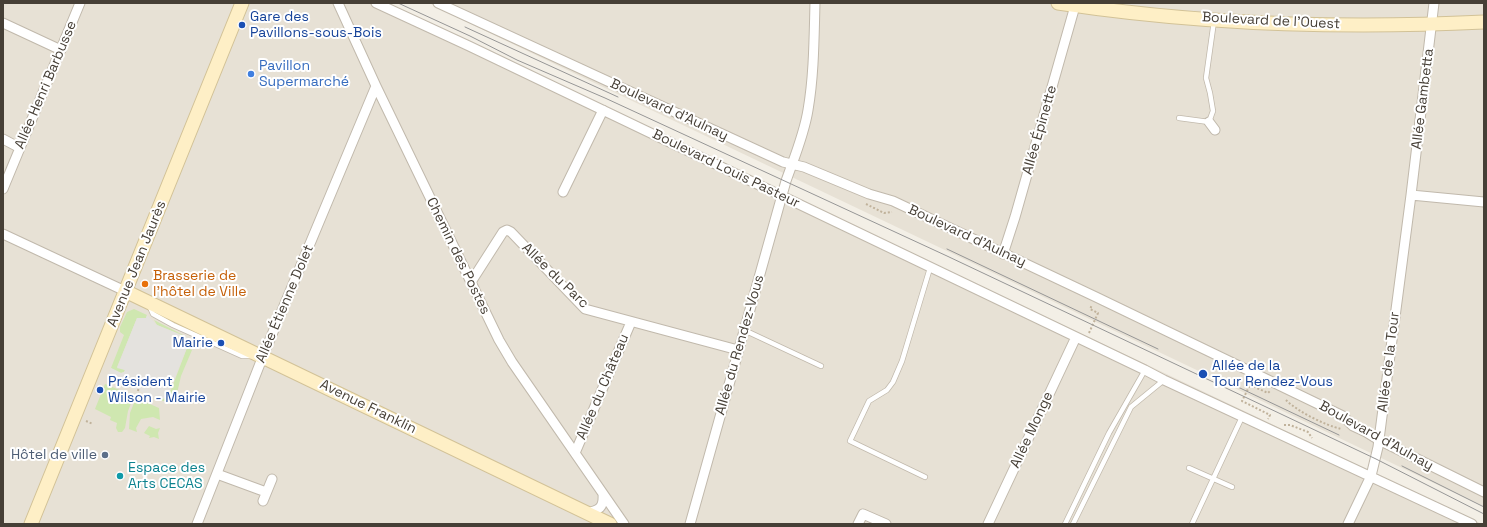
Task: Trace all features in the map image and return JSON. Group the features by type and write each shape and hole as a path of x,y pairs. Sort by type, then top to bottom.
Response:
{"street":[{"name":"Allée Henri Barbusse","path":"3,189 80,3"},
{"name":"Avenue Jean Jaurès","path":"31,524 242,3"},
{"name":"Chemin des Postes","path":"338,3 376,86 499,340 512,362 624,524"},
{"name":"Boulevard Louis Pasteur","path":"376,3 469,46 1076,337"},
{"name":"Boulevard d'Aulnay","path":"438,3 792,166 892,201 1125,310 1337,413 1343,416 1353,426 1379,440 1484,492"},
{"name":"Allée du Rendez-Vous","path":"690,524 782,196 808,111 814,54 815,3"},
{"name":"Boulevard de l'Ouest","path":"1058,3 1074,6 1257,23 1354,25 1484,22"},
{"name":"Allée Gambetta","path":"1411,195 1434,3"},
{"name":"Allée Épinette","path":"1004,254 1074,6"},
{"path":"3,23 61,50"},
{"name":"Allée Étienne Dolet","path":"197,524 263,356 376,86"},
{"path":"563,192 603,110"},
{"path":"1209,122 1215,130"},
{"path":"3,139 20,148"},
{"path":"1411,195 1484,202"},
{"name":"Allée de la Tour","path":"1348,524 1371,476 1379,440 1411,195"},
{"name":"Allée du Parc","path":"471,282 503,232 507,230 511,232 585,309 738,350"},
{"path":"3,234 125,291"},
{"name":"Avenue Franklin","path":"125,291 610,524"},
{"name":"Allée du Château","path":"575,453 631,322"},
{"path":"1076,337 1242,417 1472,524"},
{"name":"Allée Monge","path":"988,524 1076,337"},
{"path":"217,474 264,496 272,479"},
{"path":"587,513 597,510 602,506 604,501 603,494"},
{"path":"858,524 863,514 886,524"}],"lane":[{"path":"1179,118 1209,122 1213,111 1206,78 1214,19"},
{"path":"925,477 850,441 870,401 886,390 893,382 902,361 930,268"},
{"path":"744,330 821,366"},
{"path":"1065,524 1110,433 1144,370"},
{"path":"1073,524 1131,407 1164,380"},
{"path":"1192,524 1242,417"},
{"path":"1189,468 1232,487"}],"path":[{"path":"1090,331 1098,313 1094,312"},
{"path":"1249,383 1250,385 1242,402 1247,406 1270,415 1268,420"},
{"path":"138,391 139,386"},
{"path":"1292,406 1333,427 1347,432"}],"shaded area":[{"path":"3,3 386,3 1482,524 3,524"},
{"path":"429,3 1484,3 1484,507 475,26"},
{"path":"147,315 157,325 196,341 188,345 168,395 160,400 107,378 111,368 121,373 124,372 125,370 117,368 137,318 146,318"}],"green space":[{"path":"134,309 147,315 146,318 137,318 117,367 125,370 121,373 111,368 124,335 120,332 120,327 127,312"},
{"path":"154,320 187,337 157,325"},
{"path":"187,348 192,350 181,376 176,398 170,403 160,400 171,390"},
{"path":"105,384 134,396 128,411 125,428 122,432 118,432 116,428 117,423 110,420 111,417 95,409"},
{"path":"136,398 159,408 160,420 153,417 141,419 136,428 137,432 129,429 130,413"},
{"path":"149,426 156,429 160,428 158,433 159,439 154,437 149,438 150,436 144,433"}],"tram line":[{"path":"398,3 470,36 517,60 605,98 947,256 1376,459 1484,514"},
{"path":"465,27 618,97"},
{"path":"947,249 1158,349"},
{"path":"1221,379 1339,435"},
{"path":"1402,466 1484,507"}],"place":[{"name":"Gare des Pavillons-sous-Bois","path":"242,25"},
{"name":"Pavillon Supermarché","path":"251,74"},
{"name":"Brasserie de l'hôtel de Ville","path":"145,284"},
{"name":"Mairie","path":"221,343"},
{"name":"Allée de la Tour Rendez-Vous","path":"1203,374"},
{"name":"Président Wilson - Mairie","path":"100,390"},
{"name":"Hôtel de ville","path":"105,455"},
{"name":"Espace des Arts CECAS","path":"120,476"}]}
